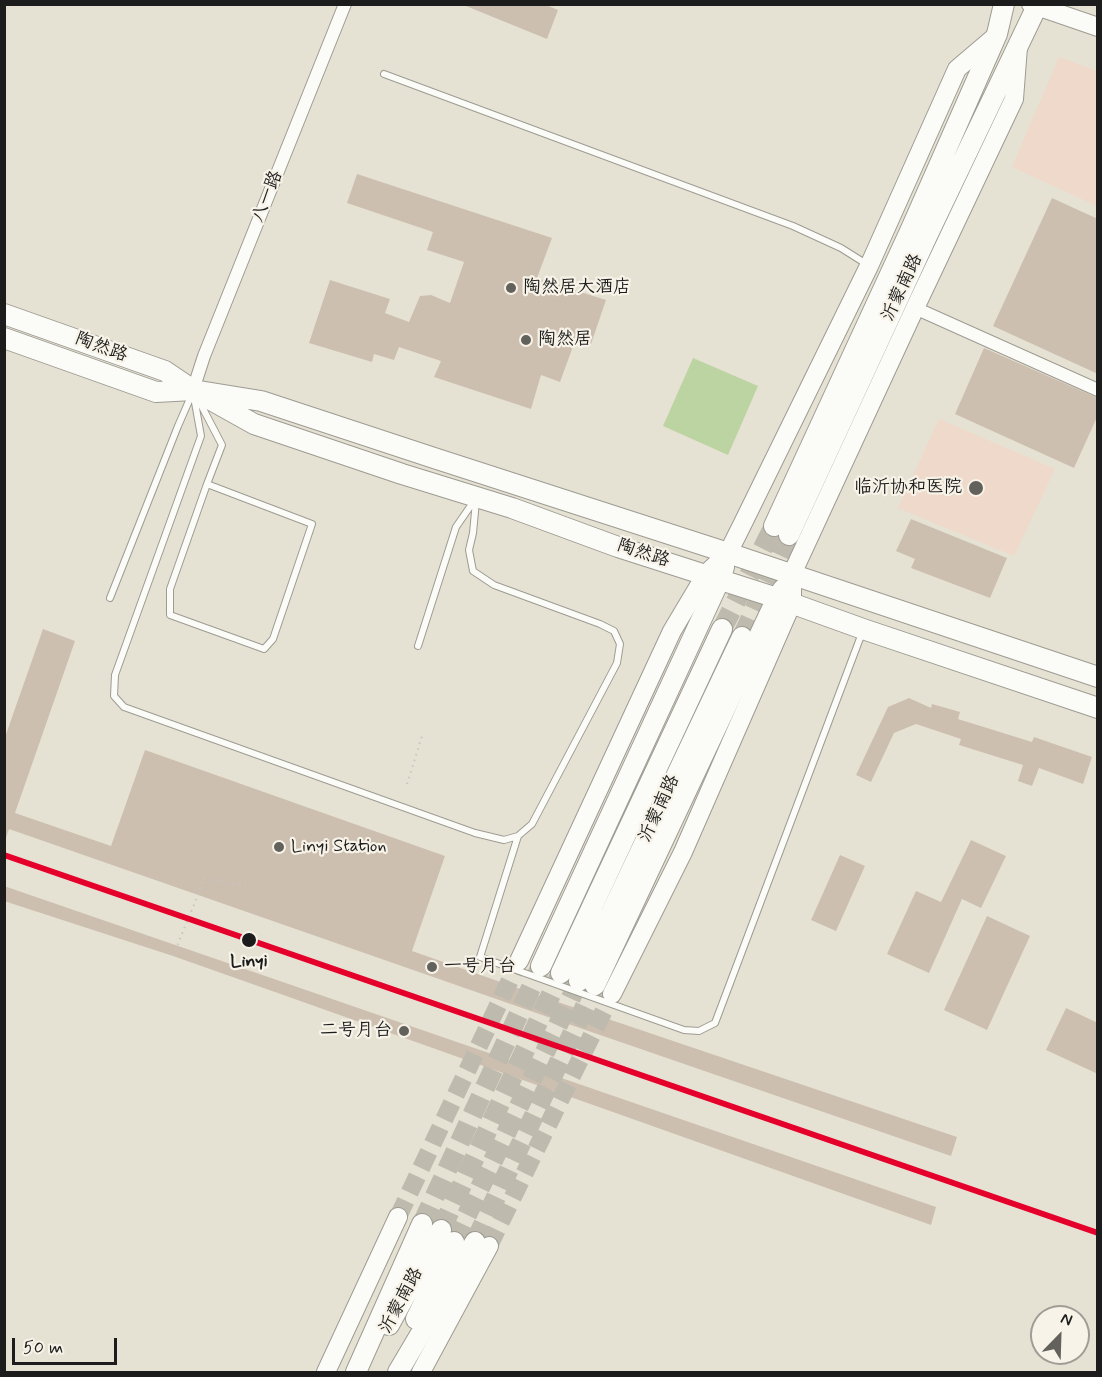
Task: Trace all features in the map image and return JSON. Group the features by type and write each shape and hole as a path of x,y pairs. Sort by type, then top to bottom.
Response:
{"main road":[{"name":"沂蒙南路","path":"1004,4 997,34 782,530 927,236 1036,5"},
{"name":"陶然路","path":"4,314 165,371 193,390 254,424 512,508 618,547 1098,708"},
{"name":"陶然路","path":"4,338 156,392 193,390 261,401 1098,676"},
{"path":"541,966 713,577 728,553"},
{"path":"587,983 784,601 792,574"},
{"name":"沂蒙南路","path":"587,983 722,629"},
{"name":"沂蒙南路","path":"587,983 742,637"},
{"path":"356,1372 422,1224"},
{"name":"沂蒙南路","path":"364,1372 448,1236 390,1372"},
{"path":"398,1372 482,1244"}],"street":[{"name":"八一路","path":"193,390 204,356 345,4"},
{"path":"1036,5 1098,27"},
{"path":"728,553 869,266 957,69 997,34"},
{"path":"792,574 1014,99 1019,43"},
{"path":"915,308 1098,390"},
{"path":"519,961 672,631 713,577"},
{"path":"326,1372 398,1216"},
{"path":"421,1372 482,1244"}],"lane":[{"path":"384,74 793,226 841,248 869,266"},
{"path":"193,390 222,445 207,484 170,590 170,615 264,649 273,639 312,524 207,484"},
{"path":"110,598 193,390"},
{"path":"193,390 201,436 115,675 114,696 124,707 475,832 504,840 518,836 532,824 617,663 620,644 614,632 600,624 494,585 473,571 469,550 476,498"},
{"path":"418,646 456,527 476,498"},
{"path":"518,836 480,957 684,1030 699,1031 715,1023 863,629"}],"path":[{"path":"407,784 423,733"},
{"path":"172,956 203,878 247,886"}],"shaded area":[{"path":"1059,57 1097,71 1097,206 1012,167"},
{"name":"临沂协和医院","path":"939,419 1055,469 1014,556 898,508"}],"green space":[{"path":"693,358 758,386 728,455 663,426"}],"building":[{"path":"461,4 544,4 558,10 547,39"},
{"name":"陶然居大酒店","path":"357,174 552,238 537,278 606,300 591,344 575,341 560,382 541,375 531,409 434,377 441,361 399,347 394,360 374,354 372,362 309,343 330,280 390,299 385,313 409,322 420,296 431,295 450,303 464,262 427,250 433,232 347,203"},
{"path":"1052,198 1098,219 1098,374 993,326"},
{"path":"984,348 1098,398 1098,415 1074,468 955,414"},
{"path":"911,519 1007,558 990,598 911,568 915,559 896,551"},
{"path":"43,629 75,641 15,813 111,846 145,750 445,856 412,951 957,1137 951,1156 9,829 4,838 4,740"},
{"path":"909,698 931,708 932,704 960,712 958,719 1032,742 1034,737 1092,757 1083,784 1039,768 1032,786 1018,781 1023,765 959,745 961,739 916,724 894,733 871,782 856,775 888,707"},
{"path":"971,840 1006,856 981,908 962,899 929,973 887,954 916,891 941,902"},
{"path":"840,855 865,866 836,931 811,920"},
{"name":"二号月台","path":"4,886 936,1207 931,1225 173,956 4,901"},
{"path":"987,916 1030,936 987,1030 944,1010"},
{"path":"1066,1008 1098,1023 1098,1074 1046,1050"}],"tunnel":[{"path":"722,629 774,526"},
{"path":"742,637 789,535"},
{"path":"398,1217 519,961"},
{"path":"422,1224 541,966"},
{"path":"441,1230 561,973"},
{"path":"454,1242 579,981"},
{"path":"475,1242 595,985"},
{"path":"489,1246 612,994"}],"transit line":[{"path":"4,855 1098,1233"}],"place":[{"name":"陶然居大酒店","path":"511,288"},
{"name":"陶然居","path":"526,340"},
{"name":"临沂协和医院","path":"976,488"},
{"name":"Linyi Station","path":"279,847"},
{"name":"Linyi","path":"249,940"},
{"name":"一号月台","path":"432,967"},
{"name":"二号月台","path":"404,1031"}]}
